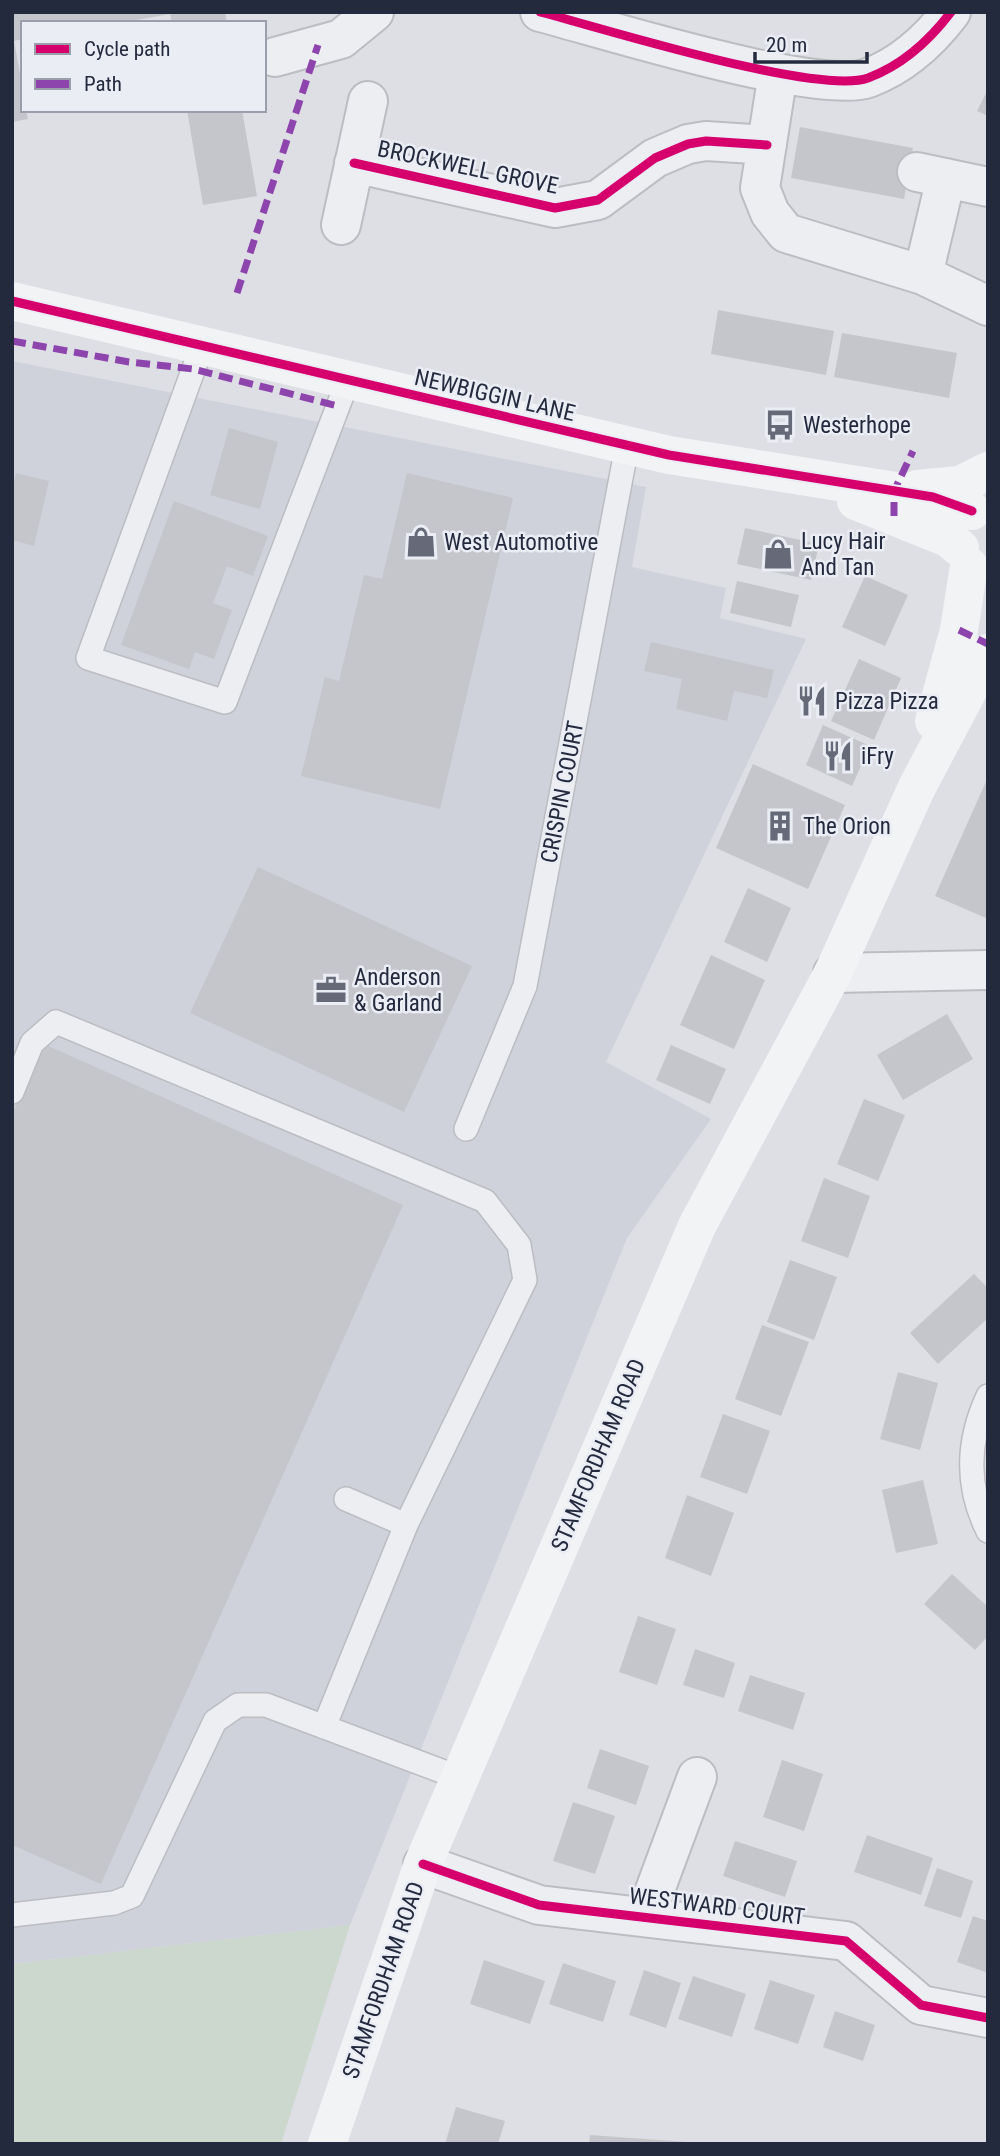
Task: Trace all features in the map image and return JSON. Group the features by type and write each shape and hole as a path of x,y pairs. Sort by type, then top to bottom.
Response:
{"main road":[{"name":"NEWBIGGIN LANE","path":"12,301 627,446 980,506"},
{"path":"894,492 960,485 988,471"},
{"name":"NEWBIGGIN LANE","path":"793,475 948,538 972,565"},
{"name":"STAMFORDHAM ROAD","path":"917,787 959,630 972,565 964,522 980,506"},
{"name":"STAMFORDHAM ROAD","path":"327,2144 423,1864 697,1226 833,973 917,787 988,653"}],"street":[{"path":"275,57 341,38 374,12"},
{"path":"540,12 778,73 833,81 866,79 912,53 932,37 951,12"},
{"path":"778,73 760,187 770,214 786,233 923,275 988,306"},
{"name":"BROCKWELL GROVE","path":"341,225 368,101"},
{"name":"BROCKWELL GROVE","path":"354,163 555,208 598,200 655,158 688,144 706,141 767,145"},
{"path":"923,275 931,175 988,187"},
{"path":"833,973 988,970"},
{"name":"WESTWARD COURT","path":"645,1917 697,1777"},
{"name":"WESTWARD COURT","path":"423,1864 539,1905 846,1941 921,2005 988,2018"}],"lane":[{"path":"202,346 88,658 225,702 348,380"},
{"name":"CRISPIN COURT","path":"466,1129 525,986 627,446"},
{"path":"12,1092 32,1043 56,1022 485,1201 519,1245 525,1280 406,1525 324,1727"},
{"path":"988,1396 975,1423 971,1467 976,1507 988,1531"},
{"path":"346,1499 406,1525"},
{"path":"12,1915 114,1903 132,1896 215,1721 238,1705 266,1704 460,1778"}],"shaded area":[{"path":"12,361 646,487 632,567 726,588 720,618 806,639 606,1062 711,1119 627,1238 350,1925 12,1964"},
{"path":"350,1925 281,2144 12,2144 12,1964"}],"building":[{"path":"12,12 225,12 227,21 172,21 170,14 131,21 21,21 21,39 14,41 21,79 21,112 26,112 28,119 12,122"},
{"path":"988,89 988,116 977,111"},
{"path":"187,112 242,112 257,196 203,205"},
{"path":"800,127 913,148 904,199 791,178"},
{"path":"718,310 834,331 826,375 711,354"},
{"path":"842,333 957,353 949,398 834,377"},
{"path":"229,428 278,442 260,509 210,495"},
{"path":"16,473 49,481 34,546 12,540 12,491"},
{"path":"407,473 513,498 440,809 301,776 325,677 339,681 364,575 382,579"},
{"path":"174,501 268,536 253,576 227,566 213,603 232,610 214,659 195,652 189,669 121,645"},
{"name":"Lucy Hair And Tan","path":"745,528 819,544 811,580 737,564"},
{"path":"865,576 908,595 885,646 842,627"},
{"path":"737,581 799,595 791,627 730,613"},
{"path":"651,642 774,670 767,698 734,691 727,721 676,709 682,679 644,671"},
{"path":"859,659 901,678 874,740 831,721"},
{"name":"iFry","path":"823,725 870,746 852,786 806,765"},
{"name":"The Orion","path":"753,764 845,805 808,889 716,848"},
{"path":"988,777 988,914 986,918 935,896"},
{"name":"Anderson & Garland","path":"258,867 472,966 404,1112 190,1013"},
{"path":"748,888 791,908 767,962 724,942"},
{"path":"711,955 765,980 734,1049 680,1025"},
{"path":"947,1014 973,1059 903,1100 877,1055"},
{"path":"44,1044 403,1205 101,1884 12,1845 12,1115"},
{"path":"671,1045 726,1069 710,1104 656,1080"},
{"path":"864,1099 905,1115 878,1181 837,1164"},
{"path":"824,1178 870,1196 848,1258 801,1241"},
{"path":"790,1260 837,1277 814,1340 767,1322"},
{"path":"974,1274 988,1288 988,1318 938,1364 910,1333"},
{"path":"762,1325 809,1342 781,1416 735,1399"},
{"path":"898,1372 938,1383 920,1450 880,1439"},
{"path":"723,1414 770,1431 747,1494 700,1477"},
{"path":"923,1480 938,1544 896,1553 882,1490"},
{"path":"687,1495 734,1513 711,1576 665,1558"},
{"path":"952,1574 988,1607 988,1636 975,1650 924,1604"},
{"path":"638,1616 676,1629 657,1685 619,1672"},
{"path":"695,1649 735,1663 724,1698 683,1685"},
{"path":"750,1675 805,1693 793,1730 738,1711"},
{"path":"600,1749 649,1766 636,1805 587,1788"},
{"path":"782,1760 823,1774 804,1831 763,1817"},
{"path":"573,1802 615,1816 595,1874 553,1861"},
{"path":"867,1835 933,1858 921,1895 854,1872"},
{"path":"735,1841 797,1861 785,1897 723,1876"},
{"path":"937,1868 973,1881 961,1918 924,1906"},
{"path":"973,1916 988,1921 988,1973 957,1962"},
{"path":"484,1960 545,1981 530,2024 470,2004"},
{"path":"563,1963 616,1981 603,2022 549,2004"},
{"path":"644,1970 681,1983 666,2028 629,2015"},
{"path":"693,1976 746,1994 732,2037 678,2019"},
{"path":"770,1980 815,1995 798,2044 754,2029"},
{"path":"835,2011 875,2025 863,2061 823,2047"},
{"path":"456,2107 505,2121 498,2144 445,2144"},
{"path":"590,2135 687,2142 687,2144 589,2144"}],"marked path":[{"path":"237,293 318,45"},
{"path":"12,341 129,362 193,369 338,406"},
{"path":"894,516 894,491 913,451"},
{"path":"959,630 988,644"}],"cycle path":[{"path":"540,12 708,58 804,78 842,81 868,78 893,66 934,33 951,12"},
{"path":"354,163 555,208 598,200 655,158 688,144 706,141 767,145"},
{"path":"12,301 669,455 933,497 972,511"},
{"path":"423,1864 539,1905 846,1941 921,2005 988,2018"}],"place":[{"name":"Westerhope","path":"780,425"},
{"name":"West Automotive","path":"421,542"},
{"name":"Lucy Hair And Tan","path":"778,554"},
{"name":"Pizza Pizza","path":"812,701"},
{"name":"iFry","path":"838,756"},
{"name":"The Orion","path":"780,826"},
{"name":"Anderson & Garland","path":"331,990"}]}
